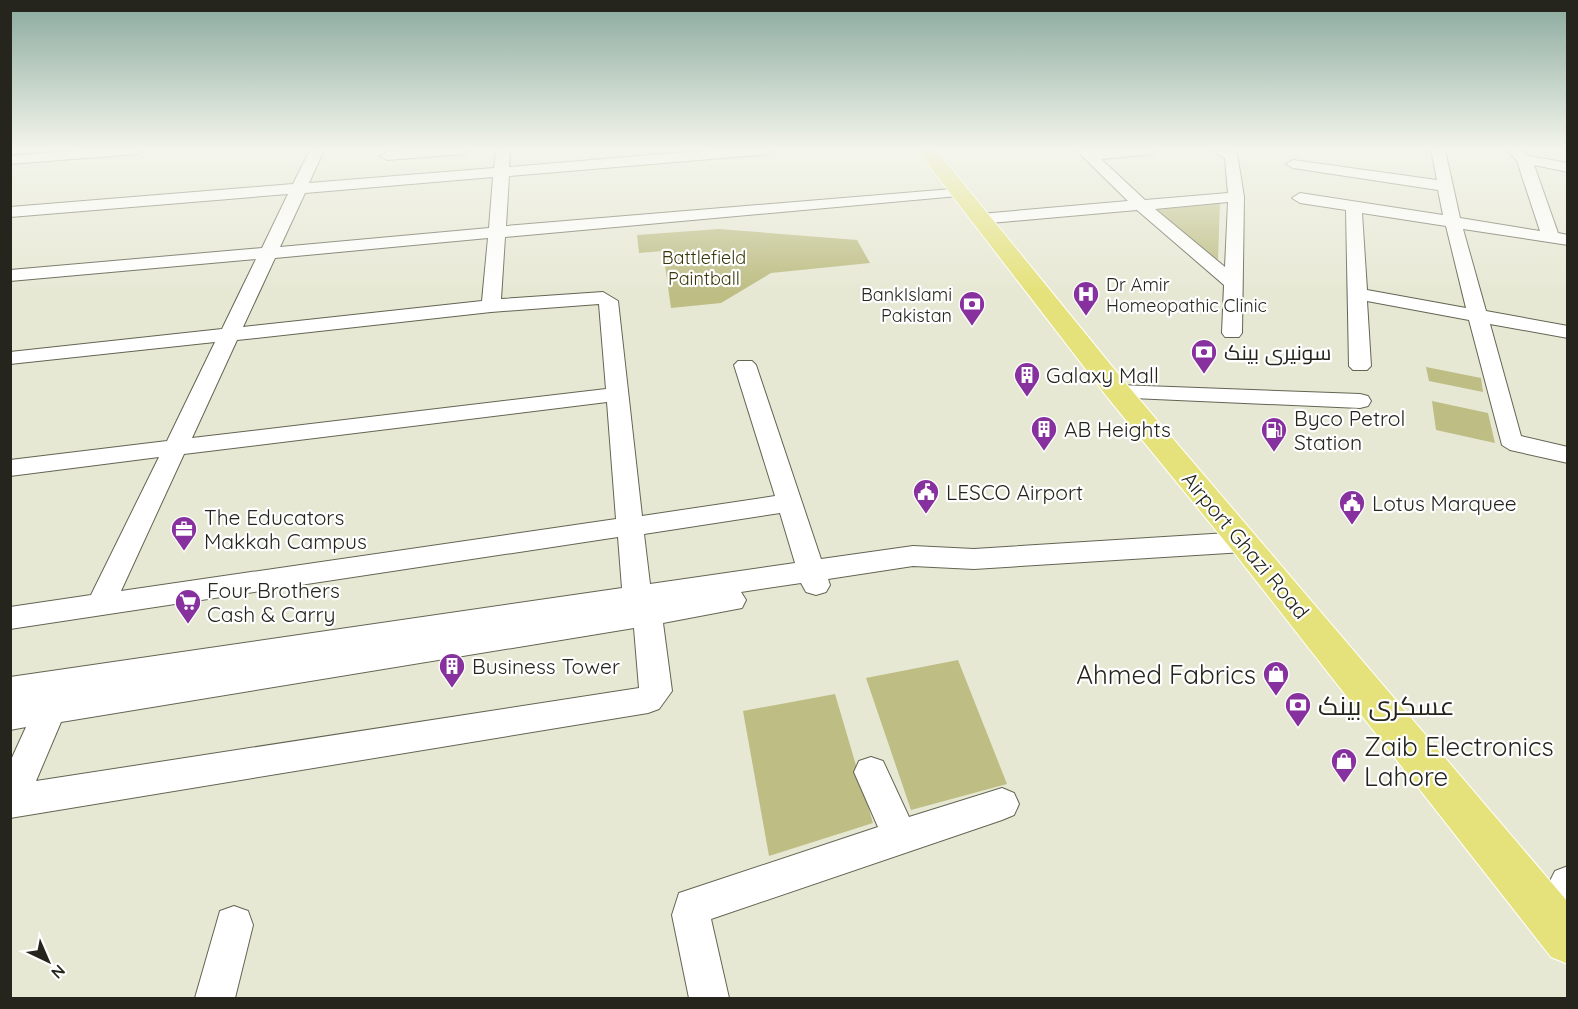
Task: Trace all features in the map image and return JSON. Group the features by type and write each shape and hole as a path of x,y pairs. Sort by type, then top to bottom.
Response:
{"main road":[{"name":"Airport Ghazi Road","path":"963,197 1118,392 1244,542 1559,928"}],"street":[{"path":"10,212 197,197"},
{"path":"100,604 295,197"},
{"path":"491,306 499,197"},
{"path":"10,276 891,197"},
{"path":"1133,197 1233,283"},
{"path":"980,219 1235,197"},
{"path":"1232,333 1236,197"},
{"path":"1447,197 1510,440 1518,445 1568,455"},
{"path":"1541,197 1563,241"},
{"path":"1300,198 1563,241"},
{"path":"1354,207 1360,366"},
{"path":"1358,294 1568,332"},
{"path":"10,358 491,306 597,298 608,301 615,394 630,528 656,681 656,691 648,700 11,801"},
{"path":"744,365 814,578"},
{"path":"1118,392 1360,401"},
{"path":"10,468 615,394"},
{"path":"10,618 789,503"},
{"path":"10,716 55,696 814,578 920,572 974,559 1244,542"},
{"path":"10,690 55,696"},
{"path":"11,801 55,696"},
{"path":"870,772 900,837"},
{"path":"709,999 691,915 692,906 1002,804"},
{"path":"1559,928 1568,884"},
{"path":"216,999 234,925"}],"green space":[{"path":"1220,203 1218,260 1156,210"},
{"name":"Battlefield Paintball","path":"719,229 857,240 870,263 771,273 721,303 671,308 663,251 639,253 637,235"},
{"path":"1426,367 1481,378 1483,392 1429,381"},
{"path":"1432,401 1488,413 1495,443 1436,430"},
{"path":"958,660 1007,784 911,810 866,678"},
{"path":"835,694 873,823 769,856 743,711"}],"place":[{"name":"Dr Amir Homeopathic Clinic","path":"1086,317"},
{"name":"BankIslami Pakistan","path":"972,327"},
{"name":"سونیری بینک","path":"1204,375"},
{"name":"Galaxy Mall","path":"1027,398"},
{"name":"AB Heights","path":"1044,452"},
{"name":"Byco Petrol Station","path":"1274,453"},
{"name":"LESCO Airport","path":"926,515"},
{"name":"Lotus Marquee","path":"1352,526"},
{"name":"The Educators Makkah Campus","path":"184,552"},
{"name":"Four Brothers Cash & Carry","path":"188,625"},
{"name":"Business Tower","path":"452,689"},
{"name":"Ahmed Fabrics","path":"1276,697"},
{"name":"عسکری بینک","path":"1298,728"},
{"name":"Zaib Electronics Lahore","path":"1344,784"}]}
